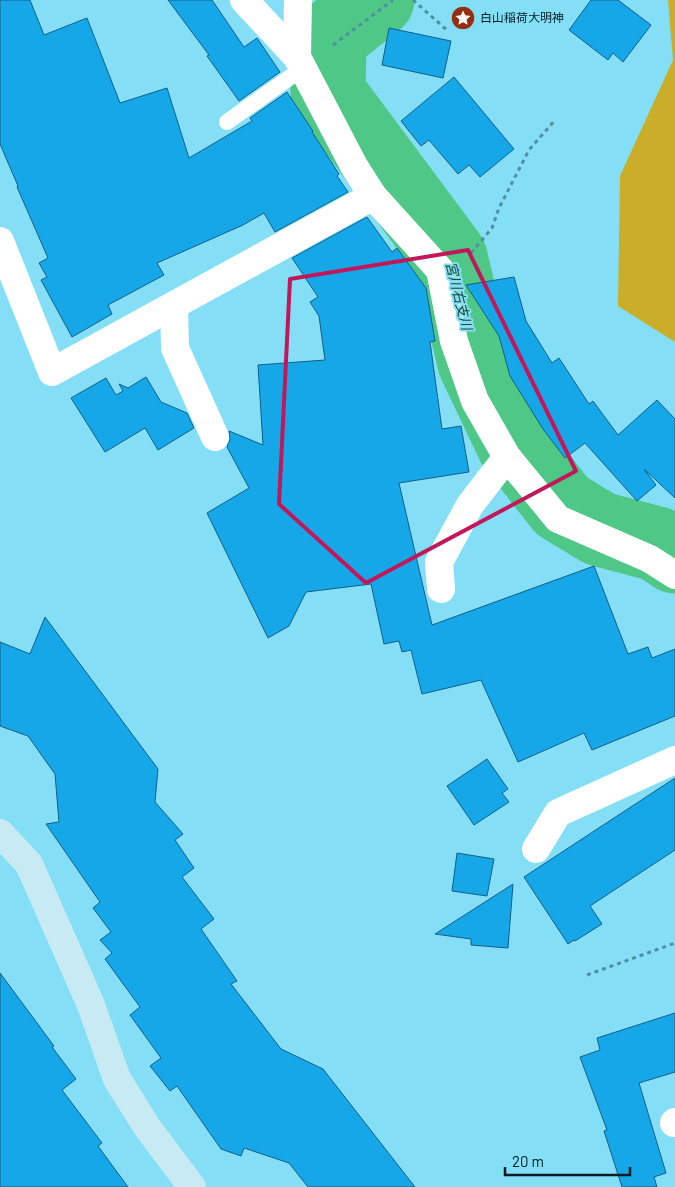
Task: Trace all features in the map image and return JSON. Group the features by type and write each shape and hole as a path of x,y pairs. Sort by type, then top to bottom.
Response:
{"street":[{"path":"244,0 300,62 354,166 373,196 440,270 454,341 475,401 507,457 558,519 650,559 675,574"},
{"path":"298,0 300,62"},
{"path":"0,241 52,372 373,196"},
{"path":"174,306 175,348 215,437"},
{"path":"441,589 439,562 470,505 507,457"},
{"path":"536,850 558,813 675,760"},
{"path":"0,833 29,864 91,1005 117,1079 147,1127 192,1187"}],"lane":[{"path":"227,122 300,62"}],"path":[{"path":"300,62 394,0"},
{"path":"413,0 448,31"},
{"path":"440,270 472,253 492,228 499,208 529,150 555,120"},
{"path":"587,975 675,943"}],"highlighted area":[{"path":"468,250 576,471 366,583 279,504 290,279"}],"shaded area":[{"path":"668,0 675,0 675,342 618,306 620,176 673,60"}],"building":[{"path":"0,0 30,0 44,35 87,18 120,103 167,88 189,158 252,121 250,118 287,92 313,131 339,174 337,176 348,192 275,232 264,213 243,225 157,263 164,275 108,305 112,314 72,337 41,280 47,277 39,263 48,258 0,144"},
{"path":"168,0 212,0 244,47 257,38 280,72 239,101 207,56 209,55"},
{"path":"591,0 618,0 651,25 623,62 613,53 608,60 569,30"},
{"path":"389,28 451,41 443,78 382,65"},
{"path":"454,77 514,149 480,177 469,165 458,174 429,140 421,146 401,121"},
{"path":"367,217 392,252 397,248 426,288 435,341 430,342 442,429 461,426 469,472 399,483 432,625 594,566 628,654 648,647 652,658 675,649 675,716 592,750 584,733 518,762 481,680 422,694 411,650 402,652 399,641 384,644 371,584 306,592 289,626 268,638 207,513 249,488 227,447 230,439 229,431 263,445 258,365 325,360 319,316 310,302 318,297 292,258"},
{"path":"514,277 526,321 552,363 559,358 589,404 593,401 618,435 657,400 675,419 675,498 644,469 656,485 637,501 585,443 565,458 543,429 510,376 499,336 466,285"},
{"path":"146,377 161,402 187,413 194,428 158,450 145,428 105,452 71,398 106,378 116,395 123,391 119,384 128,388"},
{"path":"45,617 158,769 155,802 183,834 175,840 194,868 182,877 214,919 201,929 237,981 231,984 281,1049 323,1069 415,1187 308,1187 289,1163 244,1148 241,1156 221,1149 177,1086 170,1091 150,1066 161,1058 130,1015 140,1007 105,959 112,953 100,940 111,932 93,908 100,902 46,824 59,822 55,774 28,736 0,726 0,642 30,654"},
{"path":"487,759 508,789 502,793 509,802 474,825 447,786"},
{"path":"675,778 675,850 590,906 602,924 568,944 524,877"},
{"path":"457,853 494,859 487,896 452,891"},
{"path":"513,884 508,948 471,945 471,939 435,934"},
{"path":"0,973 76,1079 62,1090 102,1143 98,1146 128,1187 0,1187"},
{"path":"675,1013 675,1072 639,1083 666,1173 654,1177 657,1187 622,1187 604,1131 607,1130 580,1057 600,1050 597,1038"}],"waterway":[{"name":"宮川右支川","path":"377,0 329,38 328,93 450,257 475,363 514,445 562,506 600,529 657,544 675,556"}],"place":[{"name":"白山稲荷大明神","path":"463,18"}]}
